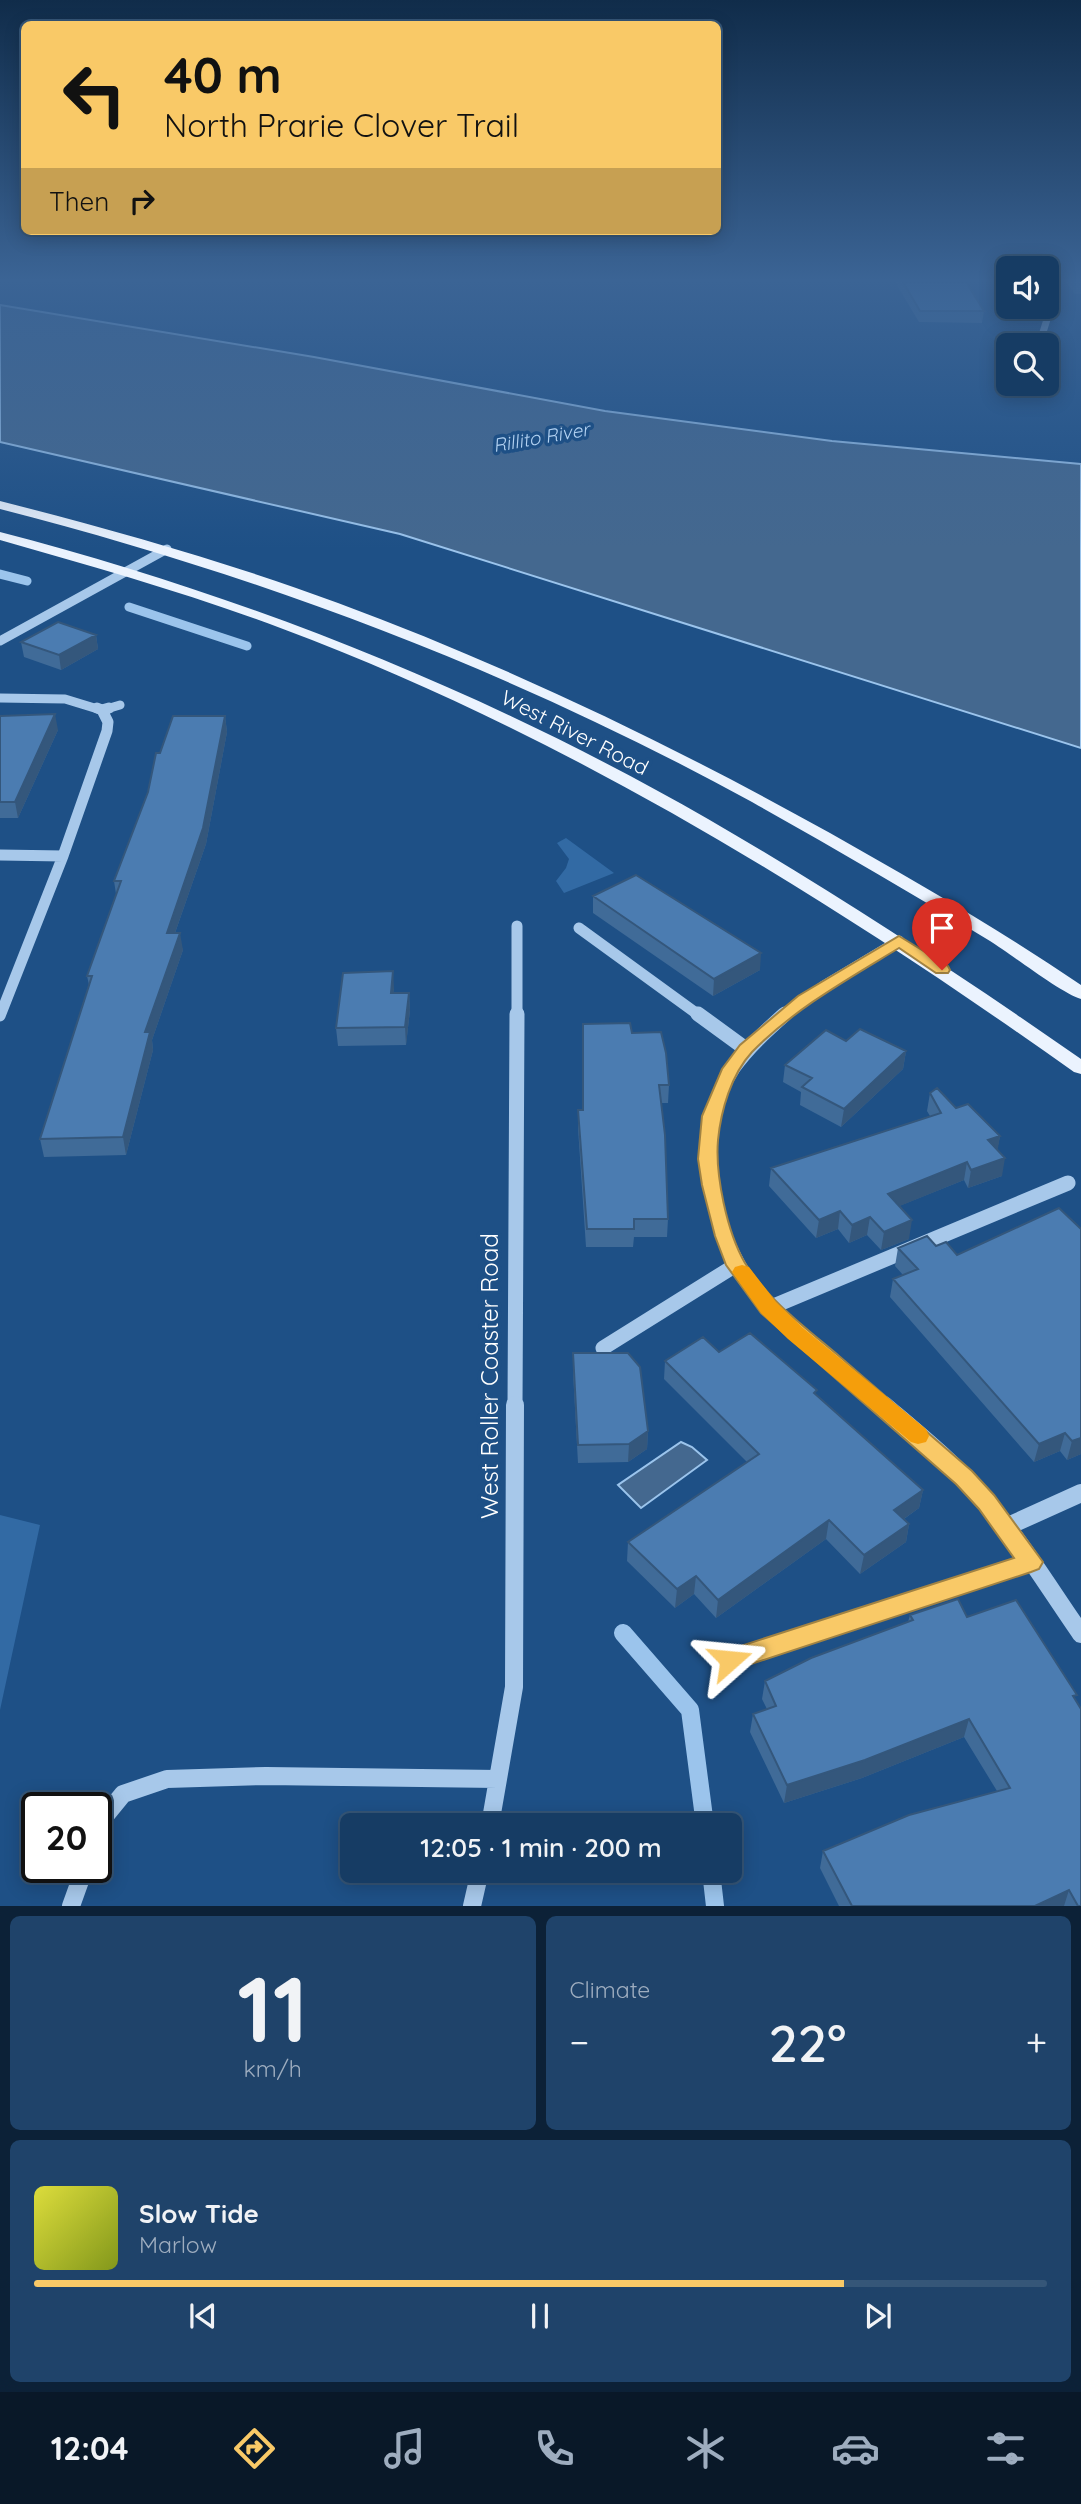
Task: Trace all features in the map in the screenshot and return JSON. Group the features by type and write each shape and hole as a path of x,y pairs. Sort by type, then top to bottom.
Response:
{"main road":[{"name":"West River Road","path":"0,505 167,550 400,631 527,684 723,779 884,870 1081,993"},
{"name":"West River Road","path":"0,536 127,571 260,617 460,697 666,802 754,852 899,941 1081,1068"}],"street":[{"path":"0,641 167,550"},
{"path":"0,698 60,698 89,704 102,710 120,705"},
{"path":"0,1016 63,856 107,731 102,710"},
{"path":"0,855 63,856"},
{"name":"West Roller Coaster Road","path":"492,1813 514,1687 517,926"},
{"path":"579,928 746,1049"},
{"path":"899,941 804,999 746,1049 731,1069 719,1092 708,1136 711,1185 724,1236 736,1265 769,1308 964,1477 1006,1527 1081,1634"},
{"path":"769,1308 1068,1184"},
{"path":"603,1348 736,1265"},
{"path":"1006,1527 1081,1493"},
{"path":"730,1660 1031,1562"},
{"path":"112,1807 123,1794 167,1779 266,1776 498,1779"},
{"path":"71,1906 79,1883"},
{"path":"472,1906 477,1883"}],"shaded area":[{"path":"566,838 614,873 564,893 556,881 569,859 557,843"},
{"path":"0,1515 40,1525 0,1710"}],"water":[{"name":"Rillito River","path":"0,371 389,371 605,411 832,441 1081,464 1081,748 400,534 0,442"},
{"path":"681,1442 692,1447 707,1460 641,1508 618,1485"}],"building":[{"path":"58,622 96,635 59,655 21,642"},
{"path":"55,714 15,802 0,802 0,716"},
{"path":"173,716 225,716 203,828 167,933 180,933 145,1032 150,1032 123,1137 40,1139 92,976 87,976 121,881 114,881 148,792 156,753 160,753"},
{"path":"636,875 761,953 714,979 593,896"},
{"path":"393,971 391,993 409,993 405,1027 336,1028 343,973"},
{"path":"630,1023 632,1033 661,1032 666,1053 669,1085 659,1085 665,1135 668,1219 634,1219 634,1229 587,1229 578,1110 583,1110 583,1024"},
{"path":"860,1029 906,1051 844,1109 802,1087 812,1078 785,1065 826,1030 846,1041"},
{"path":"937,1088 956,1108 968,1104 1000,1136 988,1140 1005,1158 971,1170 967,1162 888,1194 912,1220 884,1232 870,1217 852,1225 840,1211 819,1220 771,1168 941,1113 930,1093"},
{"path":"1059,1208 1081,1229 1081,1438 1072,1441 1065,1433 1039,1444 893,1279 918,1269 898,1248 927,1236 936,1246 946,1242 957,1255"},
{"path":"750,1333 817,1390 814,1393 923,1490 894,1510 909,1524 864,1555 829,1520 718,1600 696,1576 677,1589 628,1542 759,1454 665,1361 703,1337 719,1352"},
{"path":"573,1353 628,1353 640,1367 648,1431 629,1444 578,1445"},
{"path":"958,1599 967,1617 1016,1600 1077,1695 1073,1696 1081,1709 1081,1906 1078,1906 1069,1890 1035,1906 852,1906 823,1851 909,1815 1010,1788 969,1719 865,1760 787,1785 753,1714 776,1706 765,1681 811,1658 913,1620 910,1615"}],"waterway":[{"path":"0,574 27,581"},
{"path":"129,607 247,646"},
{"path":"623,1633 690,1710 703,1813"},
{"path":"712,1883 715,1906"}],"slow traffic":[{"path":"742,1272 769,1308 918,1436"}],"route":[{"path":"730,1660 1031,1562 964,1477 769,1308 736,1265 717,1211 707,1159 711,1116 731,1069 746,1049 804,999 899,941 942,970"}]}
